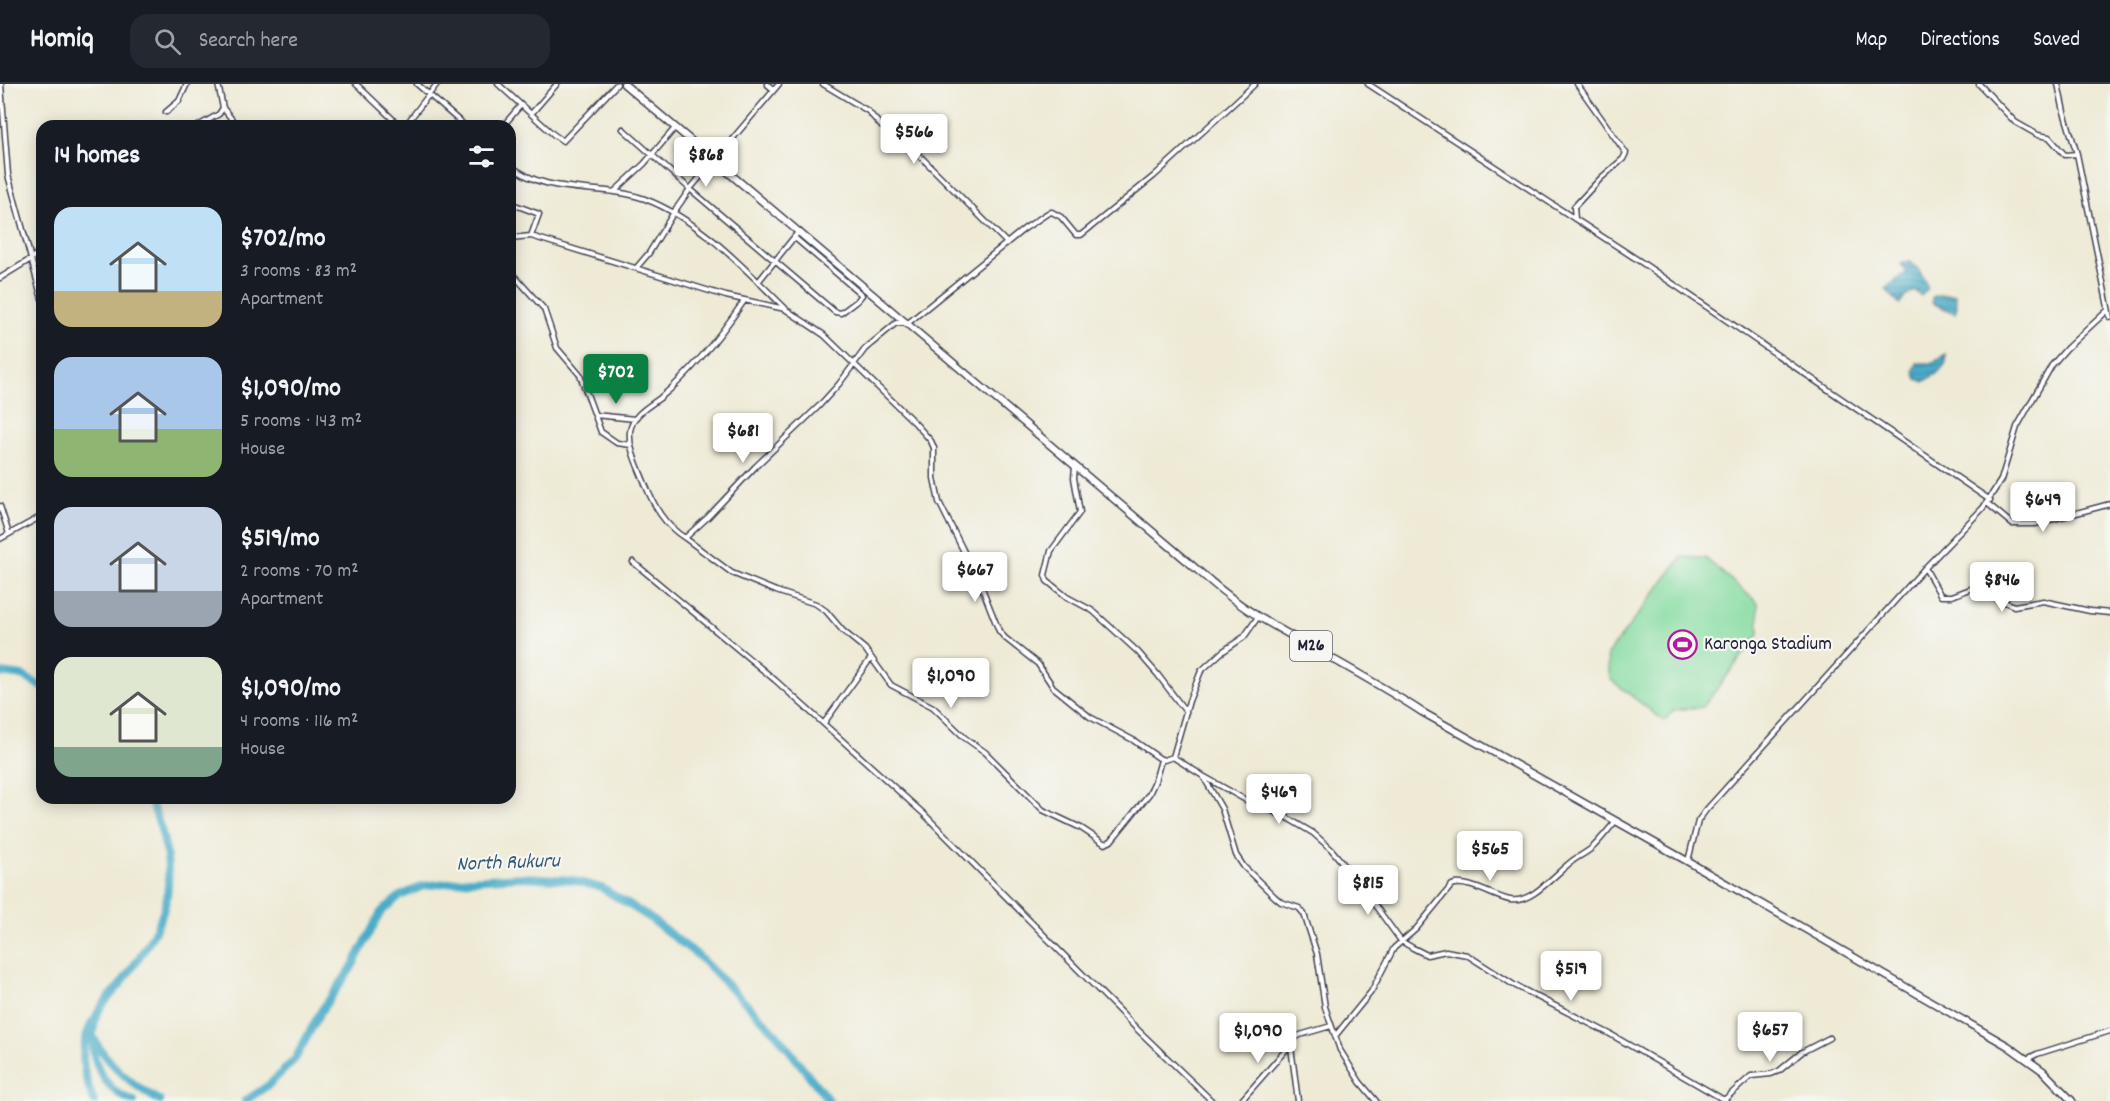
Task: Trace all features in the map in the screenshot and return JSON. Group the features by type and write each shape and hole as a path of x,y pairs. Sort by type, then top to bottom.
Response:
{"main road":[{"name":"M26","path":"624,84 716,160 797,235 908,323 1224,592 1258,616 1986,1033 2043,1071 2072,1101"}],"street":[{"path":"1,84 8,175 36,277"},
{"path":"166,112 179,100 187,84"},
{"path":"218,84 223,108 232,120"},
{"path":"356,84 394,120"},
{"path":"417,84 458,120"},
{"path":"409,120 437,84"},
{"path":"498,84 563,141 617,84"},
{"path":"531,114 557,84"},
{"path":"767,84 774,90"},
{"path":"637,267 649,253 690,189 779,84"},
{"path":"823,84 868,111 881,126 909,145 1007,243"},
{"path":"685,538 819,406 869,345 896,323 908,323 1023,230 1052,212 1061,217 1076,235 1081,235 1154,176 1255,84"},
{"path":"1368,84 1576,220 1988,502 2012,524 2035,524 2110,504"},
{"path":"1576,220 1574,207 1601,178 1623,159 1626,153 1577,84"},
{"path":"1979,84 2017,123 2038,135 2049,137 2066,155 2078,154"},
{"path":"2058,84 2064,112 2078,154 2110,317"},
{"path":"508,120 521,105"},
{"path":"208,120 219,114 223,108"},
{"path":"614,192 644,164 675,128"},
{"path":"623,129 650,155 776,261 835,312 841,313 862,295 797,235 776,261 758,282"},
{"path":"516,170 533,180 579,190 614,192 638,197 674,212 717,245 785,309 818,329 931,441 934,478 939,502 982,588 999,631 1005,638 1038,663 1053,687 1095,721 1128,737 1161,760 1173,757 1244,799 1284,816 1313,833 1348,870 1401,941 1427,955 1446,951 1467,955 1514,985 1610,1034 1725,1101 1751,1076 1779,1071 1802,1052 1829,1038"},
{"path":"516,205 539,214 531,236"},
{"path":"516,237 531,236 744,301 785,309"},
{"path":"0,278 36,254"},
{"path":"516,279 544,309 557,348 580,375 600,429 608,438 622,445 631,445"},
{"path":"744,301 717,340 664,395 642,410 635,419 630,432 631,445 654,505 663,520 732,573 816,604 826,611 843,631 858,642 891,685 933,707 965,738 985,752 1043,810 1065,819 1105,844 1109,843 1149,794 1161,760"},
{"path":"1687,861 1698,821 1706,810 1925,568 1976,518 2001,480 2017,427 2052,365 2108,310"},
{"path":"595,415 635,419"},
{"path":"1076,467 1074,478 1080,512 1054,544 1047,558 1045,579 1057,590 1093,611 1138,652 1186,712"},
{"path":"0,506 9,534"},
{"path":"0,539 36,519"},
{"path":"633,562 726,638 924,814 1139,1031 1212,1101"},
{"path":"1925,568 1941,596 1952,596 1973,588 1982,589 2014,606 2043,601 2110,613"},
{"path":"1173,757 1201,671 1214,658 1244,637 1258,616"},
{"path":"824,723 872,658"},
{"path":"1203,776 1222,809 1236,855 1244,867 1281,902 1299,908 1304,914 1317,954 1325,1006 1331,1026 1344,1058 1376,1101"},
{"path":"1336,1035 1371,992 1389,956 1456,884 1466,885 1511,900 1524,898 1533,894 1593,847 1615,822"},
{"path":"1241,1101 1293,1039 1331,1026"},
{"path":"2026,1059 2037,1053 2110,1031"},
{"path":"1291,1043 1298,1101"}],"green space":[{"name":"Karonga Stadium","path":"1682,557 1705,558 1758,603 1759,634 1703,707 1674,710 1664,721 1610,679 1607,655"}],"water":[{"path":"1908,261 1918,268 1928,288 1921,296 1915,291 1906,296 1900,304 1885,289 1907,272 1901,264"},
{"path":"1955,295 1957,306 1955,313 1932,303 1932,297"},
{"path":"1946,354 1945,364 1940,371 1924,382 1917,379 1914,371 1917,363 1932,363"}],"waterway":[{"name":"North Rukuru","path":"0,673 23,676 36,684"},
{"name":"North Rukuru","path":"134,1101 114,1090 100,1072 93,1050 93,1039 97,1014 146,946 158,925 165,905 168,892 168,864 163,837 151,804"},
{"name":"North Rukuru","path":"245,1101 270,1084 295,1059 321,1011 352,967 381,912 400,896 423,886 469,880 523,877 572,880 602,888 647,916 696,954 775,1032 829,1101"},
{"name":"North Rukuru","path":"92,1022 85,1042 83,1062 94,1101"},
{"name":"North Rukuru","path":"94,1039 107,1058 123,1074 160,1101"}],"place":[{"name":"Karonga Stadium","path":"1683,645"}]}
